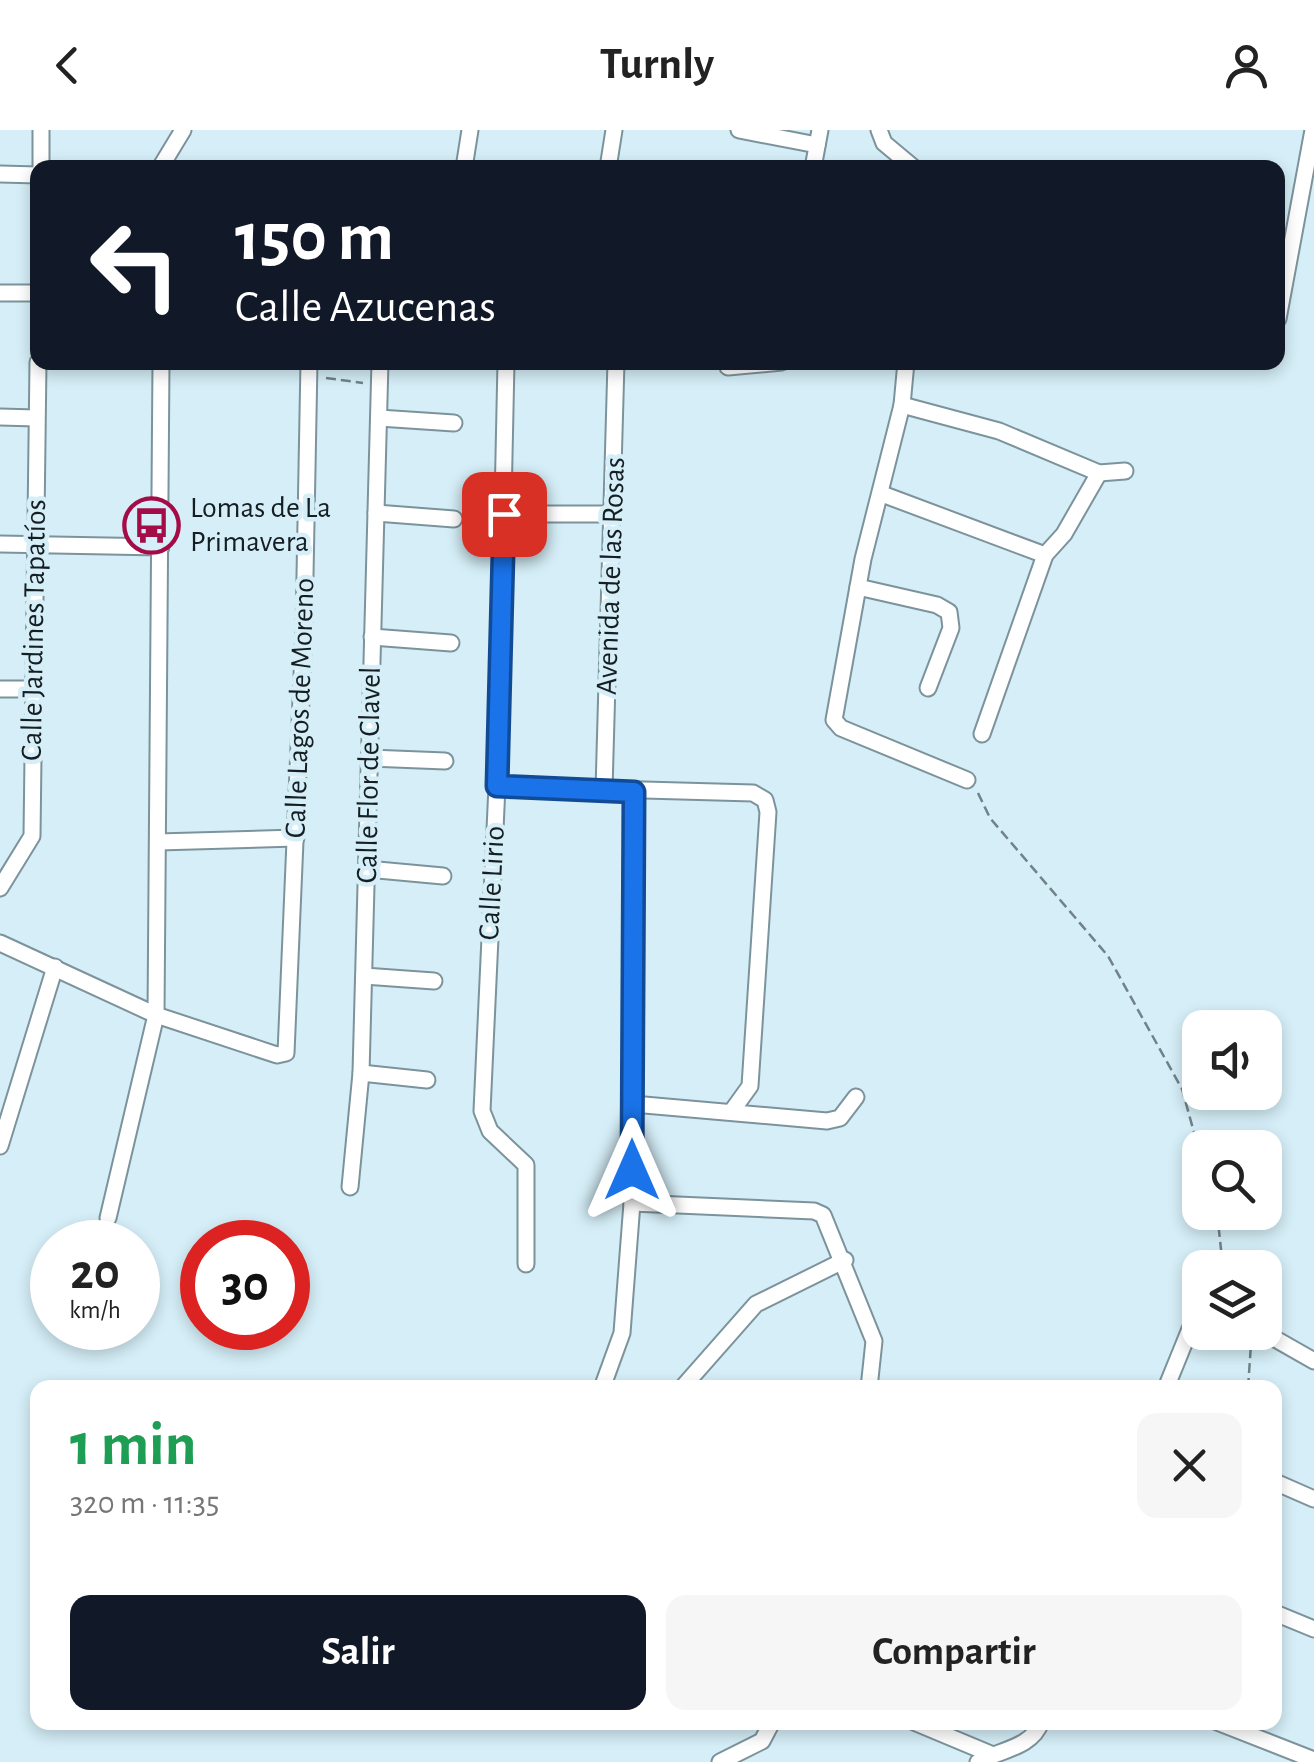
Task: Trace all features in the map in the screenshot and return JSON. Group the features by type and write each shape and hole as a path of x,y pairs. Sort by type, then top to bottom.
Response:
{"street":[{"path":"41,130 41,160"},
{"path":"165,160 183,130"},
{"path":"465,160 470,130"},
{"path":"609,160 614,130"},
{"path":"739,130 819,138"},
{"path":"879,130 884,142 905,160"},
{"path":"1286,233 1309,199 1313,130"},
{"path":"0,174 30,175"},
{"path":"0,293 30,293"},
{"name":"Calle Jardines Tapatíos","path":"0,888 32,836 38,370"},
{"path":"108,1218 156,1015 161,370"},
{"name":"Calle Lagos de Moreno","path":"156,1015 277,1055 286,1053 296,838 308,370"},
{"name":"Calle Flor de Clavel","path":"350,1187 362,1073 380,370"},
{"name":"Calle Lirio","path":"506,370 497,786 482,1111 490,1131 526,1165 526,1264"},
{"name":"Avenida de las Rosas","path":"604,790 616,370"},
{"path":"905,370 902,404 858,588 834,720 842,728 967,780"},
{"path":"902,404 999,431 1099,473 1125,471"},
{"path":"0,417 36,418"},
{"path":"379,418 454,424"},
{"path":"982,734 1045,554 1064,534 1099,473"},
{"path":"882,494 1045,554"},
{"path":"376,512 454,519"},
{"path":"504,514 613,514"},
{"path":"0,544 161,547"},
{"path":"858,588 937,605 949,612 950,628 928,688"},
{"path":"372,637 451,644"},
{"path":"0,689 34,690"},
{"path":"370,758 445,761"},
{"path":"497,786 753,794 765,800 768,812 750,1086 732,1111"},
{"path":"605,1380 622,1332 632,1203 634,792"},
{"path":"158,842 296,838"},
{"path":"367,869 442,876"},
{"path":"0,943 156,1015"},
{"path":"0,1144 55,968"},
{"path":"364,976 434,980"},
{"path":"362,1073 427,1080"},
{"path":"632,1104 827,1121 840,1118 856,1097"},
{"path":"632,1203 814,1211 831,1224 874,1341 870,1380"},
{"path":"689,1380 756,1304 845,1260"},
{"path":"1282,1343 1314,1361"},
{"path":"1169,1380 1182,1349"},
{"path":"1282,1485 1314,1498"},
{"path":"1282,1616 1314,1630"},
{"path":"720,1762 762,1741 768,1730"},
{"path":"930,1730 985,1758 1022,1744 1038,1730"},
{"path":"1239,1730 1312,1757"}],"path":[{"path":"312,370 379,385"},
{"path":"967,780 990,818 1108,956 1182,1090 1193,1130"},
{"path":"1248,1380 1250,1350"}],"place":[{"name":"Lomas de La Primavera","path":"151,525"}],"route":[{"path":"504,514 497,786 634,792 632,1170"}]}
